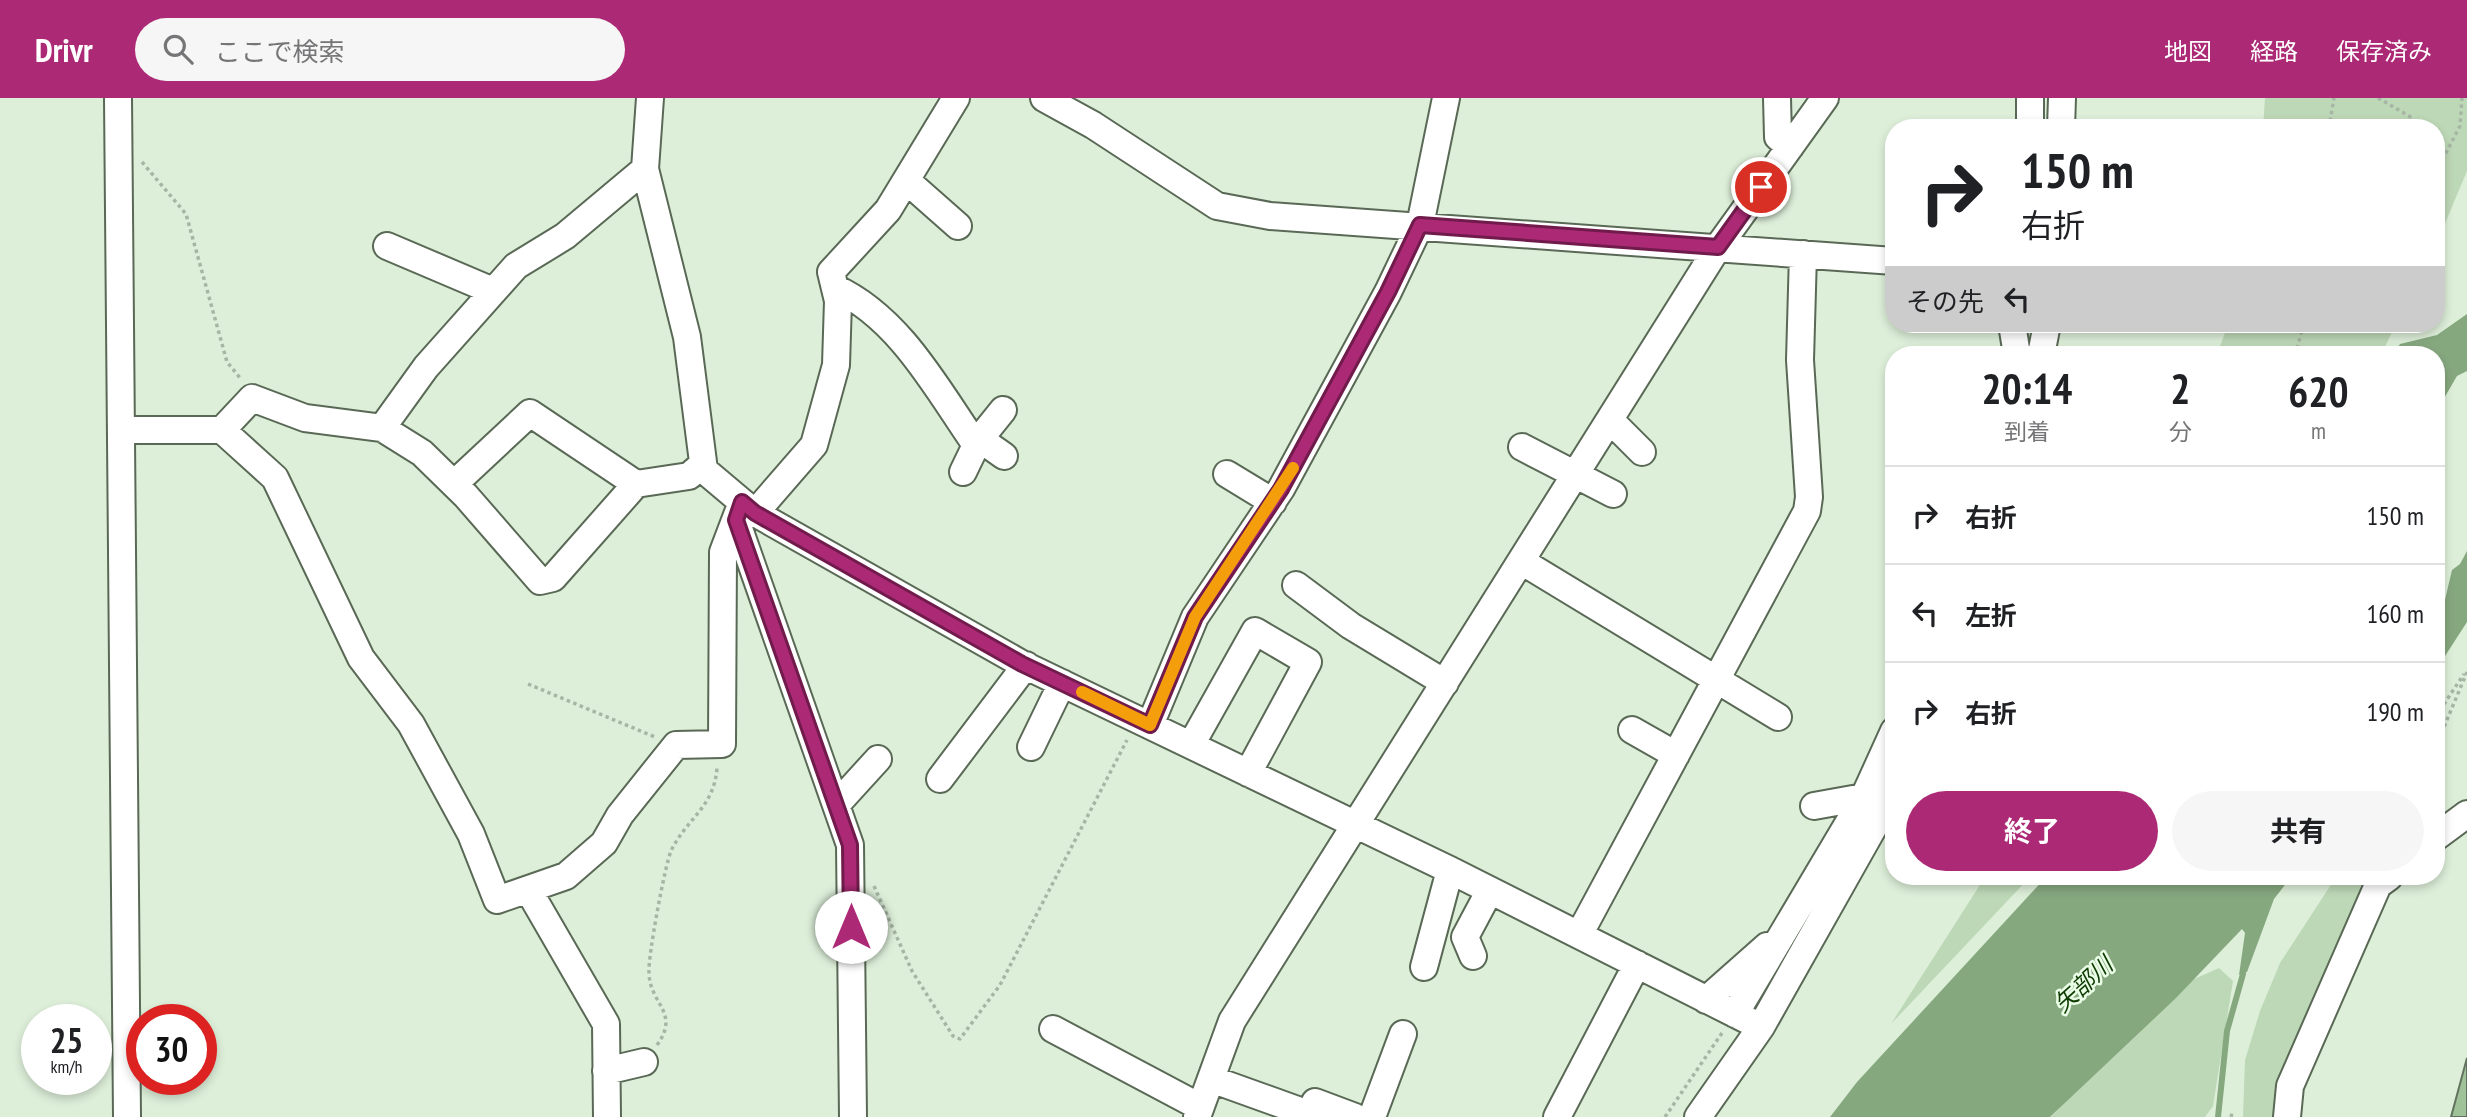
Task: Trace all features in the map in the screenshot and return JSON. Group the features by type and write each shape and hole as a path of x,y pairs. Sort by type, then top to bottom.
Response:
{"street":[{"path":"118,98 127,1117"},
{"path":"650,98 645,169 687,337 704,470 744,511 1026,665 1450,870 1760,1027"},
{"path":"122,430 222,430 275,478 361,658 411,724 471,834 497,900 529,891 566,876 604,843 620,816 676,746 722,744 723,552 744,511 814,445 836,365 838,335 831,272 888,210 956,98"},
{"path":"1044,98 1093,125 1217,206 1270,216 1885,260"},
{"path":"1144,722 1195,617 1273,502 1388,292 1420,225 1446,98"},
{"path":"1777,98 1778,137 1790,148"},
{"path":"1053,1029 1198,1112 1232,1021 1718,247 1825,98"},
{"path":"2030,98 2030,119"},
{"path":"2061,119 2062,98"},
{"path":"382,428 426,367 516,266 565,236 645,169"},
{"path":"907,181 958,226"},
{"path":"387,246 494,291"},
{"path":"1579,936 1807,511 1809,497 1800,360 1803,254"},
{"path":"835,289 880,317 910,351 978,442 1004,456"},
{"path":"222,430 252,398 305,418 382,428 422,453 454,484 540,581 553,578 636,484 689,475 703,464"},
{"path":"963,472 978,442 1003,410"},
{"path":"454,484 530,412 636,484"},
{"path":"1610,420 1642,452"},
{"path":"1522,447 1613,494"},
{"path":"1227,474 1273,502"},
{"path":"744,511 850,845 853,1117"},
{"path":"1521,561 1718,678 1779,718"},
{"path":"1296,585 1351,626 1446,682"},
{"path":"1191,746 1255,631 1308,662 1248,773"},
{"path":"940,779 1026,665"},
{"path":"1031,747 1062,683"},
{"path":"1632,730 1676,755"},
{"path":"1864,797 1885,751"},
{"path":"836,804 878,759"},
{"path":"1735,1014 1864,797 1885,770"},
{"path":"1834,846 1818,806 1864,797"},
{"path":"1698,1117 1760,1027 1885,807"},
{"path":"2445,830 2467,814"},
{"path":"1424,967 1450,870"},
{"path":"2287,1117 2290,1086 2378,885"},
{"path":"1473,957 1465,937 1490,890"},
{"path":"529,891 606,1024 607,1117"},
{"path":"1706,1000 1785,930 1837,891"},
{"path":"1557,1117 1637,964"},
{"path":"1372,1117 1403,1034"},
{"path":"606,1071 644,1062"},
{"path":"1211,1079 1330,1112"}],"path":[{"path":"2330,119 2334,98"},
{"path":"2378,98 2414,119"},
{"path":"2445,155 2460,126 2462,98"},
{"path":"136,152 147,172 186,214 227,362 250,390 252,398"},
{"path":"2445,703 2467,671"},
{"path":"2445,724 2467,671"},
{"path":"528,684 676,746"},
{"path":"870,878 912,971 953,1036 960,1038 1000,985 1144,722"},
{"path":"644,1062 666,1033 668,1019 656,997 649,973 671,851 706,804 715,783 718,745"},
{"path":"1665,1117 1735,1014"}],"shaded area":[{"path":"2265,98 2467,98 2467,171 2445,224 2445,119 2264,119"},
{"path":"2225,333 2392,333 2385,346 2220,346"},
{"path":"1980,885 2022,885 1891,1024"},
{"path":"2331,885 2364,885 2284,1077 2278,1117 2243,1117 2245,1060 2260,1011 2280,963"},
{"path":"2219,968 2233,981 2213,1106 2205,1117 2051,1117 2176,987"}],"water":[{"path":"2467,314 2467,371 2457,376 2445,397 2445,346 2399,346 2445,333 2445,329"},
{"path":"2467,551 2467,622 2445,656 2445,600 2452,570 2460,564"},
{"name":"矢部川","path":"2039,885 2285,885 2274,899 2247,972 2239,975 2245,933 2242,929 2176,998 2050,1117 1830,1117 1857,1082"}],"building":[{"path":"2467,1058 2467,1117 2451,1117"}],"waterway":[{"path":"2218,1117 2227,1031 2243,974"}],"slow traffic":[{"path":"1082,692 1150,725 1195,617 1293,468"}],"route":[{"path":"851,927 850,845 736,520 742,502 755,513 1022,664 1150,725 1195,617 1281,489 1388,292 1420,225 1718,247 1761,187"}]}
